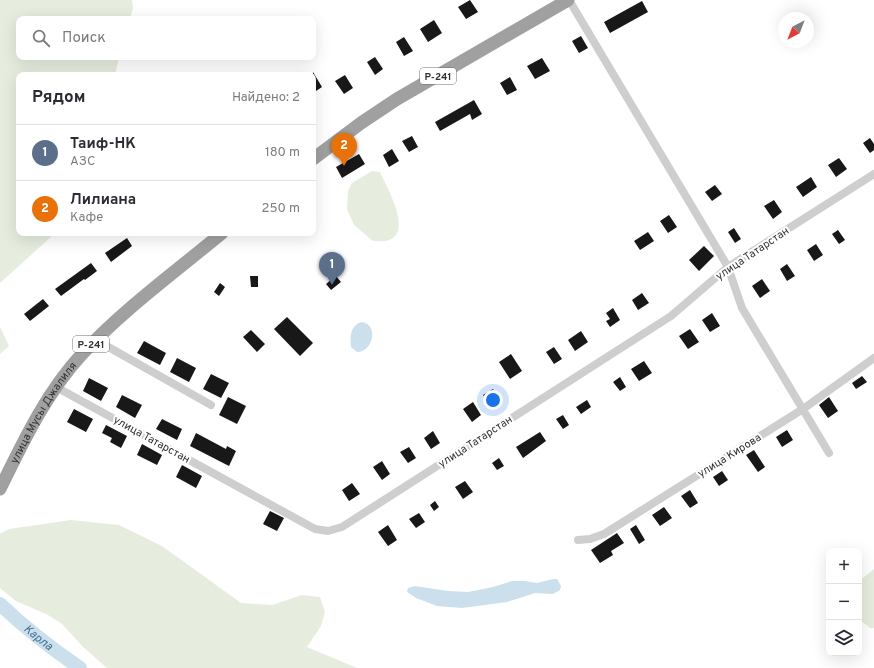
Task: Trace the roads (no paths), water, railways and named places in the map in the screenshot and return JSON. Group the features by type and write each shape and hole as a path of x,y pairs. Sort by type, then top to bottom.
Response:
{"highway":[{"name":"Р-241","path":"316,157 361,123 397,99 568,0"},
{"name":"улица Мусы Джалиля","path":"0,489 35,420 56,387 81,355 118,319 218,236"}],"street":[{"path":"568,0 728,267 742,308 829,454"},
{"name":"улица Татарстан","path":"56,387 315,529 328,531 342,527 672,316 728,267 874,174"},
{"path":"96,340 211,405"},
{"name":"улица Кирова","path":"578,540 590,539 604,534 802,409 874,358"}],"water":[{"path":"362,322 371,328 372,338 367,348 363,351 357,352 351,347 351,335 355,326"},
{"path":"557,579 561,586 560,590 553,594 535,593 507,602 462,608 437,606 416,598 407,592 408,588 415,586 448,591 468,592 493,587 512,581 537,583"}],"waterway":[{"name":"Карла","path":"0,604 38,638 80,668"}],"place":[{"name":"Лилиана","path":"344,166"},
{"name":"Таиф-НК","path":"332,285"}]}
